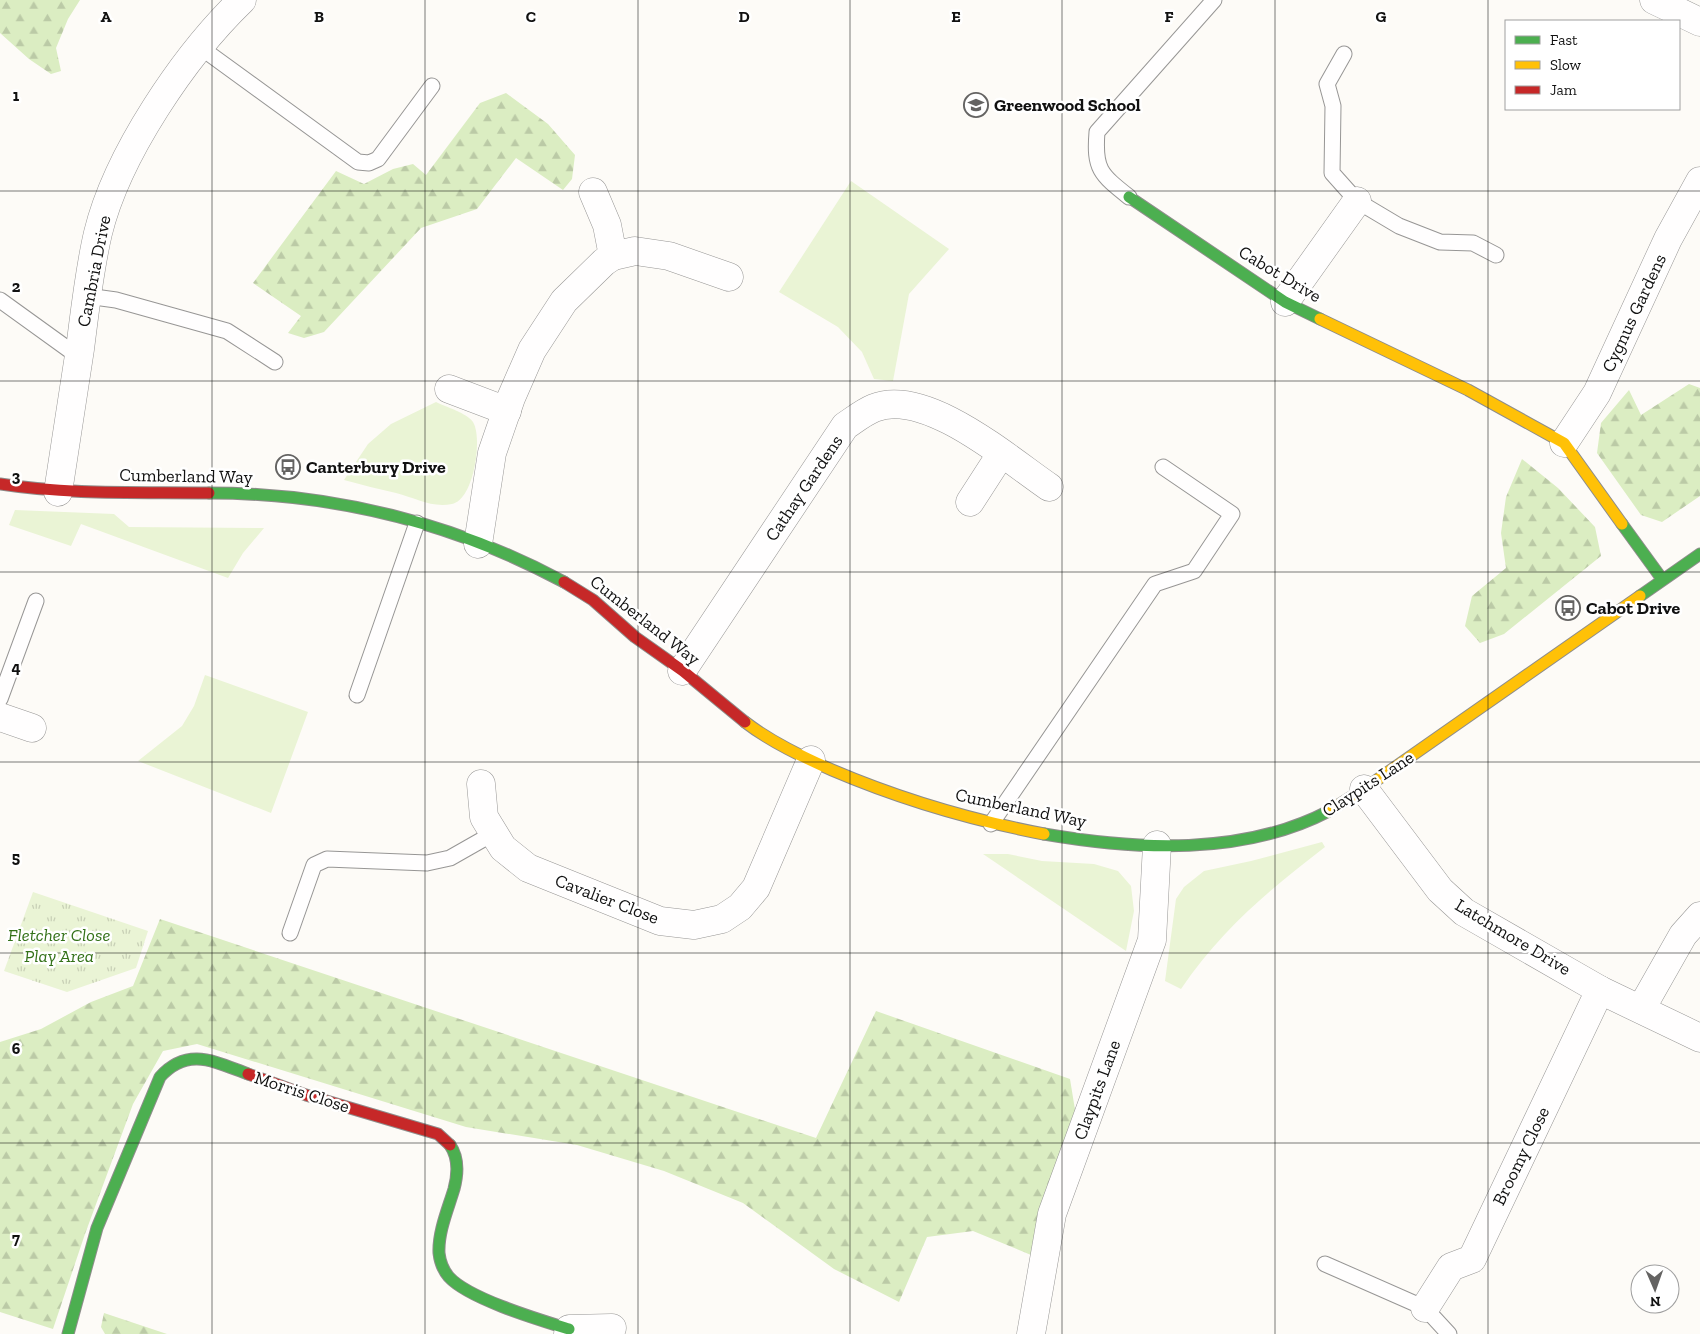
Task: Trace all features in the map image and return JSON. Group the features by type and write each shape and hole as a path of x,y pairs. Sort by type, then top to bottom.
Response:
{"street":[{"name":"Cambria Drive","path":"58,492 98,233 111,192 129,152 214,26 242,0"},
{"path":"1654,0 1700,22"},
{"name":"Cygnus Gardens","path":"1564,443 1597,393 1668,239 1700,181"},
{"path":"593,192 607,225 613,256"},
{"name":"Cabot Drive","path":"1129,197 1285,302 1442,377 1564,443 1662,579"},
{"path":"1285,302 1356,201"},
{"path":"478,544 492,453 532,350 564,301 604,262 613,256 636,252 668,256 729,277"},
{"path":"449,389 507,411"},
{"name":"Cathay Gardens","path":"682,670 845,426 874,408 892,404 919,406 947,418 1049,487"},
{"path":"970,502 1001,454"},
{"name":"Cumberland Way","path":"0,484 58,492 225,492 290,496 331,501 417,523 478,544 580,591 637,639 682,670 756,730 811,760 869,785 991,824 1103,844 1156,845"},
{"name":"Claypits Lane","path":"1030,1334 1052,1214 1152,940 1156,845 1216,845 1270,836 1327,813 1700,554"},
{"path":"0,717 32,728"},
{"name":"Cavalier Close","path":"481,784 484,817 503,848 528,868 660,921 694,925 717,920 740,907 756,888 811,760"},
{"name":"Latchmore Drive","path":"1364,789 1440,890 1464,912 1600,990 1700,1038"},
{"path":"1641,1009 1683,935 1700,916"},
{"name":"Broomy Close","path":"1425,1308 1451,1267 1472,1260 1600,990"},
{"name":"Morris Close","path":"68,1334 97,1228 160,1077 170,1066 188,1059 207,1059 306,1095 438,1134 449,1143 456,1157 457,1172 439,1244 443,1266 450,1278 466,1288 568,1331 612,1328"}],"lane":[{"path":"1129,197 1104,177 1095,155 1097,132 1214,0"},
{"path":"200,47 358,162 370,163 378,159 432,86"},
{"path":"1344,54 1327,84 1333,106 1332,173 1356,201 1399,226 1440,242 1473,243 1496,255"},
{"path":"87,296 116,300 227,331 274,362"},
{"path":"0,300 79,357"},
{"path":"991,824 1155,584 1194,571 1232,514 1163,467"},
{"path":"357,695 417,523"},
{"path":"0,699 36,601"},
{"path":"290,932 314,865 327,859 427,863 450,858 494,833"},
{"path":"1325,1264 1425,1308 1449,1334"}],"green space":[{"path":"0,0 80,0 68,19 56,48 61,71 51,74 29,59 0,33"},
{"path":"506,93 548,124 575,155 572,179 563,190 516,158 477,209 421,228 324,332 304,338 288,333 301,316 253,283 336,171 364,184 393,169 413,164 426,175 480,103"},
{"path":"851,181 949,249 909,294 893,381 874,379 862,352 838,327 779,292"},
{"path":"1689,384 1700,388 1700,496 1662,522 1641,515 1597,453 1601,423 1629,390 1641,415"},
{"path":"436,402 466,416 473,422 476,430 477,454 471,481 460,500 452,504 430,504 344,480 368,444 391,424"},
{"path":"1522,459 1558,488 1595,527 1601,556 1504,634 1480,643 1465,626 1472,596 1506,568 1501,533 1506,497"},
{"path":"15,510 114,514 129,527 264,528 243,553 228,578 81,524 71,546 9,525"},
{"path":"205,675 308,712 271,813 138,761 182,726 194,706"},
{"path":"1322,842 1325,847 1265,895 1230,929 1197,967 1181,989 1165,981 1176,899 1184,887 1204,871 1251,861"},
{"path":"983,854 1008,854 1042,861 1094,864 1118,871 1131,886 1134,911 1126,951"},
{"name":"Fletcher Close Play Area","path":"33,892 148,931 136,968 67,992 4,971"},
{"path":"160,919 816,1138 876,1011 1070,1079 1077,1122 1031,1255 973,1231 927,1237 899,1302 834,1269 743,1203 664,1171 577,1145 466,1127 197,1044 163,1051 133,1104 85,1234 53,1329 0,1312 0,1042 41,1029 91,1002 133,986"},
{"path":"104,1313 167,1334 105,1334 101,1327"}],"traffic: fast":[{"path":"1129,197 1285,302 1320,319"},
{"path":"209,493 255,494 301,499 392,515 480,543 564,582"},
{"path":"1622,524 1662,579"},
{"path":"1640,596 1700,554"},
{"path":"1044,834 1152,846 1189,845 1226,842 1261,836 1296,826 1329,811"},
{"path":"68,1334 97,1228 160,1077 170,1067 191,1059 202,1059 248,1074"},
{"path":"450,1145 455,1155 457,1172 439,1245 440,1260 445,1272 459,1285 488,1301 569,1329"}],"traffic: slow":[{"path":"1320,319 1468,390 1564,443 1622,524"},
{"path":"1329,811 1364,789 1640,596"},
{"path":"745,722 776,743 858,781 963,815 1044,834"}],"traffic: jam":[{"path":"0,484 52,490 209,493"},
{"path":"564,582 593,600 635,637 683,671 745,722"},
{"path":"248,1074 306,1095 438,1134 450,1145"}],"place":[{"name":"Greenwood School","path":"976,105"},
{"name":"Canterbury Drive","path":"288,467"},
{"name":"Cabot Drive","path":"1568,608"}]}
